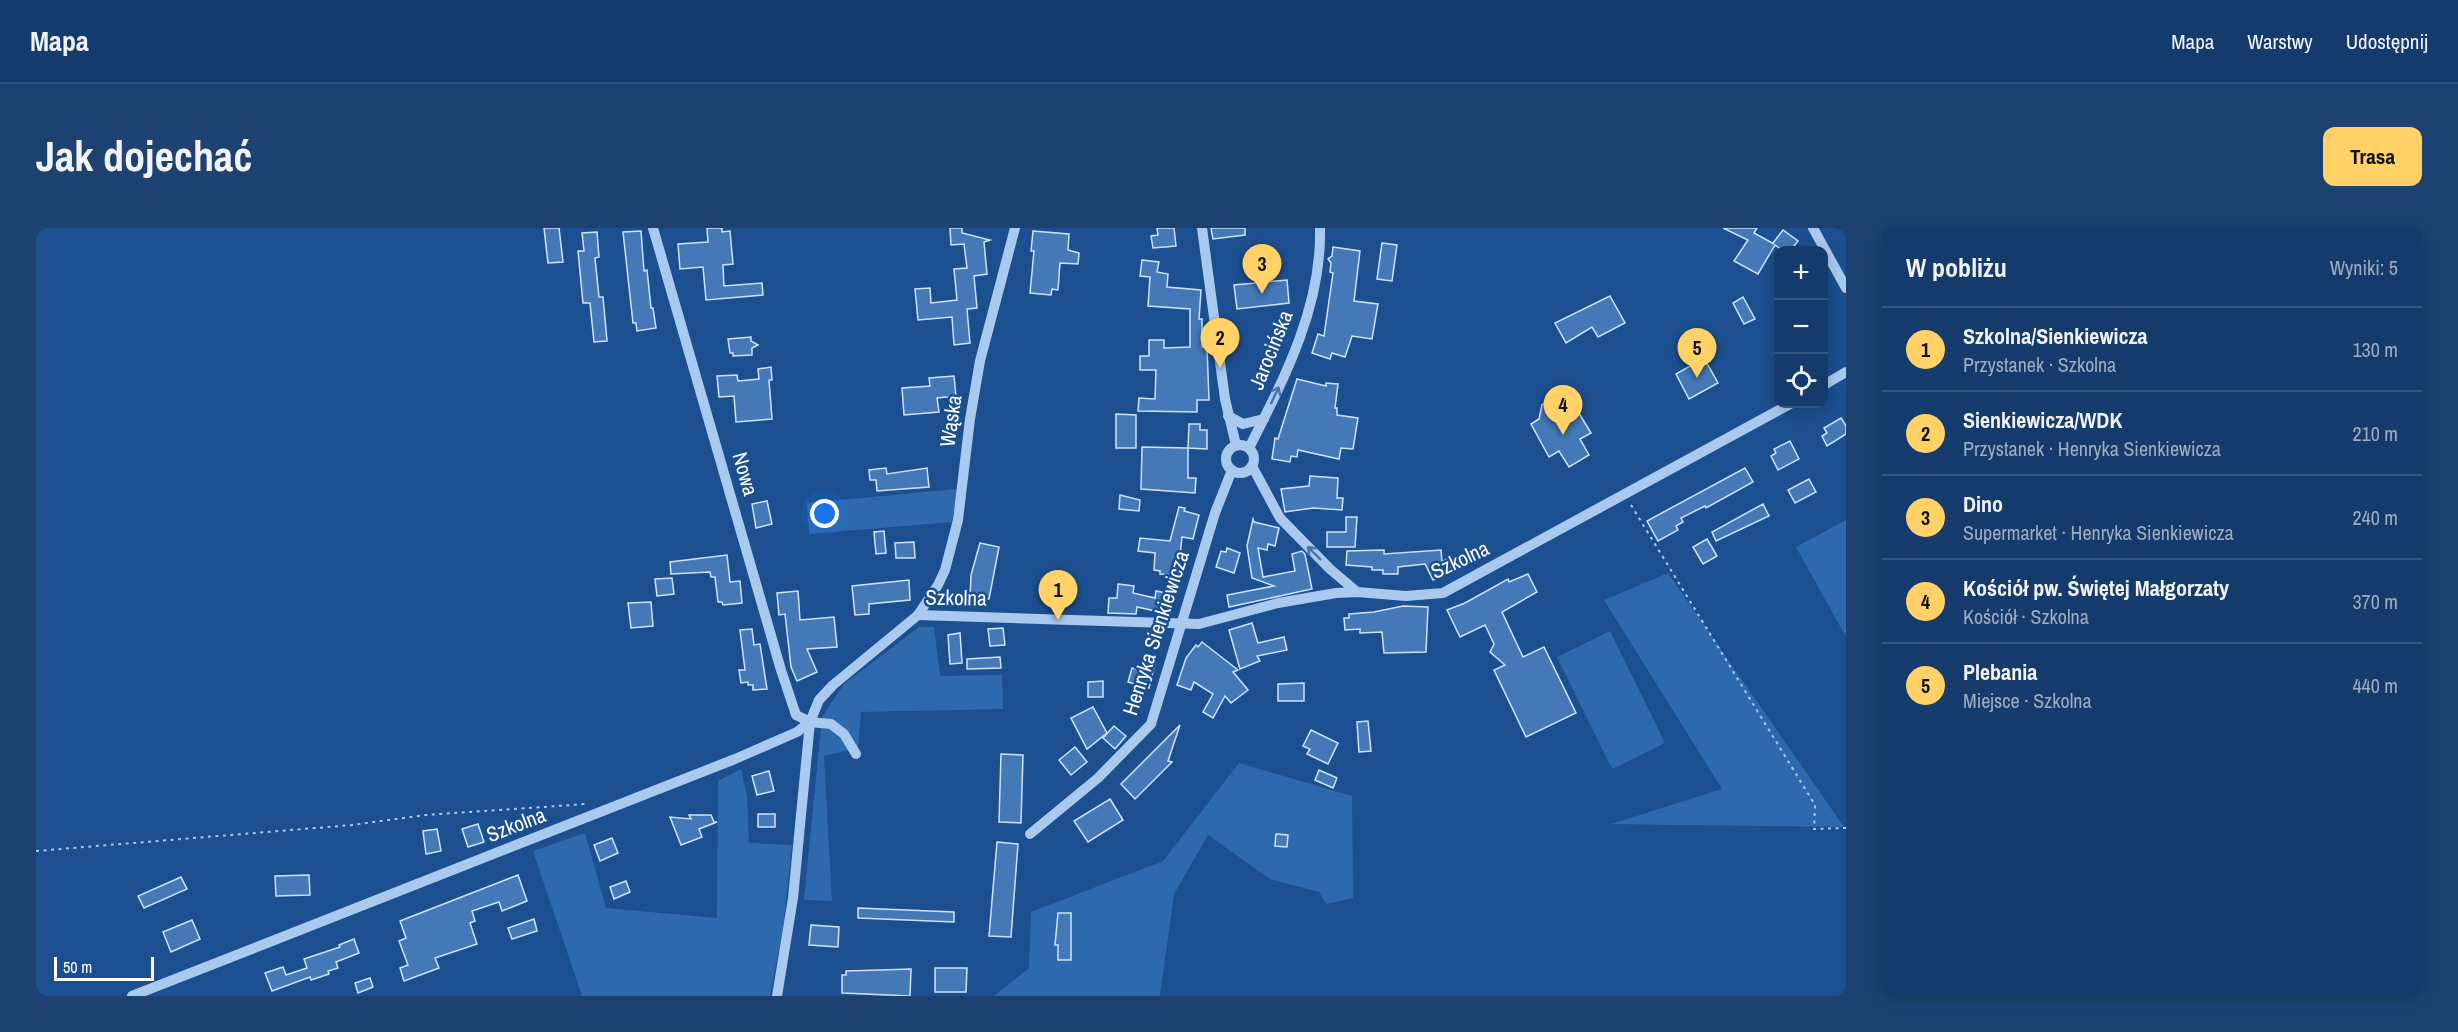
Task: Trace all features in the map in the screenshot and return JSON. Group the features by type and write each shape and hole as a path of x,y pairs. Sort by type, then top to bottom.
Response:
{"street":[{"name":"Nowa","path":"653,228 781,670 796,715 810,722"},
{"name":"Wąska","path":"918,615 945,570 955,536 980,361 1016,228"},
{"path":"1202,228 1228,416 1236,445"},
{"name":"Jarocińska","path":"1249,448 1306,322 1316,285 1320,228"},
{"path":"1813,228 1846,288"},
{"path":"1828,383 1846,372"},
{"name":"Szkolna","path":"132,996 605,811 787,736 810,722 819,700 833,685 918,615 1199,624 1278,603 1336,593 1357,592 1406,596 1443,593 1783,408"},
{"path":"1228,416 1243,424 1264,419"},
{"path":"1236,445 1249,448 1253,453 1252,466 1280,518 1330,569 1357,592"},
{"path":"1236,445 1227,453 1228,465 1232,470 1240,472 1252,466"},
{"name":"Henryka Sienkiewicza","path":"1030,834 1098,778 1151,724 1212,522 1232,470"},
{"path":"777,996 793,898 810,722 831,724 844,734 856,754"}],"path":[{"path":"1624,495 1815,805 1814,828 1846,828"},
{"path":"36,851 352,825 426,815 545,805 590,804 605,811"}],"shaded area":[{"path":"957,489 952,522 809,534 807,503"},
{"path":"1846,520 1846,637 1796,547"},
{"path":"1668,573 1844,827 1611,824 1722,789 1604,600"},
{"path":"919,627 934,627 940,676 1002,675 1003,709 861,712 858,748 824,756 832,901 804,900 822,717 844,684"},
{"path":"1610,631 1665,743 1612,769 1557,657"},
{"path":"1239,763 1352,796 1353,898 1326,904 1319,892 1270,879 1208,835 1174,894 1160,996 994,996 1029,968 1031,912 1163,861"},
{"path":"741,769 747,796 749,843 792,845 783,928 770,996 582,996 533,851 585,833 606,908 717,918 718,781"}],"building":[{"path":"544,228 559,228 563,262 548,263"},
{"path":"707,228 722,228 722,232 730,231 733,264 723,265 724,286 762,283 763,295 706,300 703,267 680,269 678,244 708,242"},
{"path":"950,228 962,228 962,233 990,240 984,242 987,274 974,276 977,308 967,309 970,343 954,345 952,317 918,320 915,289 930,288 931,303 957,300 954,269 967,268 964,244 951,245"},
{"path":"1157,228 1174,228 1176,246 1153,248 1151,236 1158,235"},
{"path":"1211,228 1245,228 1245,235 1213,239"},
{"path":"1723,228 1757,228 1754,233 1774,244 1783,230 1798,241 1794,246 1775,245 1758,274 1734,261 1748,240"},
{"path":"641,231 644,271 647,270 651,308 653,308 656,328 637,331 636,323 633,323 623,232"},
{"path":"1033,231 1069,234 1068,250 1079,253 1078,264 1060,263 1058,290 1052,289 1051,295 1030,293 1034,251 1031,251"},
{"path":"597,232 599,257 595,258 599,297 603,297 607,341 594,342 590,303 583,303 578,251 584,251 582,233"},
{"path":"1382,243 1397,245 1392,281 1377,279"},
{"path":"1333,247 1360,251 1354,301 1378,304 1372,339 1352,336 1345,357 1332,353 1330,359 1312,353 1318,334 1324,336 1333,273 1330,272 1331,263 1328,259 1332,256"},
{"path":"1142,260 1159,262 1157,272 1168,274 1167,287 1201,290 1199,319 1202,319 1202,347 1207,347 1209,400 1197,400 1197,412 1138,411 1139,398 1155,399 1156,370 1140,370 1140,356 1149,356 1149,340 1164,340 1164,348 1190,347 1190,309 1148,306 1150,277 1140,276"},
{"path":"1287,280 1289,303 1237,309 1234,285"},
{"path":"1610,296 1625,323 1598,337 1592,327 1566,343 1555,323"},
{"path":"1743,297 1755,319 1744,324 1733,303"},
{"path":"751,337 751,341 758,345 752,348 752,355 733,356 733,353 730,353 728,339"},
{"path":"1704,358 1718,383 1689,399 1676,374"},
{"path":"771,367 772,380 769,380 772,419 736,422 734,396 719,397 717,376 737,375 738,381 759,379 758,369"},
{"path":"954,376 956,396 937,398 939,412 904,415 902,388 930,386 929,378"},
{"path":"1297,379 1326,386 1326,383 1338,384 1335,408 1337,408 1337,415 1358,418 1353,449 1341,448 1339,459 1298,450 1297,457 1291,456 1290,462 1272,459 1275,438 1278,439"},
{"path":"1549,400 1563,405 1571,400 1591,433 1580,439 1589,455 1569,467 1559,451 1549,457 1531,424 1539,419 1542,405"},
{"path":"1116,414 1136,415 1136,448 1116,448"},
{"path":"1841,418 1846,426 1846,434 1827,446 1822,436 1827,433 1824,428"},
{"path":"1189,424 1200,424 1200,430 1207,430 1207,449 1188,448"},
{"path":"1790,441 1799,459 1778,470 1771,456 1776,453 1774,449"},
{"path":"1142,447 1188,448 1188,478 1196,478 1195,493 1141,489"},
{"path":"886,468 887,474 927,468 929,487 877,491 876,480 870,480 869,470"},
{"path":"1745,468 1753,482 1706,508 1705,506 1681,518 1683,522 1676,526 1678,530 1658,541 1647,521"},
{"path":"1310,476 1338,478 1337,498 1343,498 1342,510 1313,508 1285,512 1281,489 1309,486"},
{"path":"1809,479 1816,492 1795,503 1788,490"},
{"path":"1120,495 1140,500 1139,511 1119,509"},
{"path":"767,501 772,524 756,528 752,504"},
{"path":"1763,504 1769,516 1716,541 1712,532"},
{"path":"1179,507 1185,508 1184,511 1199,515 1193,539 1182,537 1178,575 1160,574 1160,571 1154,570 1155,553 1138,551 1140,538 1170,541"},
{"path":"1346,517 1357,517 1355,547 1327,547 1327,532 1346,532"},
{"path":"1253,519 1254,522 1279,528 1275,546 1268,544 1267,550 1258,548 1263,577 1295,571 1292,554 1302,551 1305,554 1312,589 1229,607 1227,595 1274,586 1252,578 1247,546"},
{"path":"884,531 886,553 876,554 874,532"},
{"path":"1707,539 1717,556 1703,564 1693,547"},
{"path":"914,542 915,558 896,558 895,543"},
{"path":"980,543 999,547 989,599 970,598 971,575"},
{"path":"1227,548 1240,553 1234,573 1216,567 1221,551 1226,552"},
{"path":"1384,550 1384,554 1441,550 1442,562 1447,559 1452,572 1433,580 1425,564 1398,567 1398,574 1383,574 1383,570 1372,570 1372,567 1346,565 1347,551"},
{"path":"727,555 730,582 740,581 742,603 723,605 722,602 718,602 715,577 711,577 710,572 671,574 670,562"},
{"path":"1528,574 1537,592 1502,612 1523,657 1544,647 1576,713 1526,737 1494,670 1505,665 1490,652 1494,644 1485,625 1460,637 1447,610 1465,603 1508,579 1509,582"},
{"path":"672,578 674,594 657,596 655,579"},
{"path":"909,580 910,600 869,604 869,614 855,615 852,586"},
{"path":"1118,584 1134,586 1133,593 1155,598 1156,591 1172,594 1169,614 1137,607 1136,614 1108,613 1109,598 1117,598"},
{"path":"798,591 800,620 834,617 837,647 807,649 817,672 797,681 791,667 785,614 779,615 777,593"},
{"path":"651,602 653,626 631,628 628,603"},
{"path":"1403,606 1428,607 1426,652 1384,653 1382,632 1360,633 1360,629 1345,630 1344,618 1349,618 1349,614"},
{"path":"1252,623 1258,643 1284,637 1287,650 1257,656 1260,661 1240,669 1229,630"},
{"path":"1003,628 1005,645 990,646 988,629"},
{"path":"752,629 754,645 760,644 767,689 753,690 753,685 748,685 748,682 741,683 739,670 745,670 740,630"},
{"path":"960,633 962,663 950,664 948,635"},
{"path":"1202,642 1238,670 1233,672 1248,690 1231,703 1225,696 1213,718 1203,712 1213,694 1194,682 1191,690 1177,685 1186,658 1196,645 1198,647"},
{"path":"1000,657 1001,668 967,669 967,659"},
{"path":"1146,657 1156,659 1149,688 1128,682 1132,668 1137,669 1138,665 1143,667"},
{"path":"1103,681 1103,697 1088,697 1088,682"},
{"path":"1304,683 1304,701 1278,701 1278,684"},
{"path":"1093,707 1107,733 1087,749 1071,718"},
{"path":"1368,721 1371,751 1359,752 1357,722"},
{"path":"1180,725 1168,761 1172,762 1135,799 1121,784"},
{"path":"1114,726 1126,736 1115,749 1103,738"},
{"path":"1311,730 1338,743 1328,764 1307,754 1310,749 1303,746"},
{"path":"1075,747 1087,762 1071,775 1059,760"},
{"path":"1001,754 1023,755 1021,823 999,822"},
{"path":"1319,770 1337,778 1333,788 1315,780"},
{"path":"769,771 774,791 757,795 752,776"},
{"path":"1110,799 1123,820 1088,842 1074,821"},
{"path":"758,814 775,814 775,827 758,827"},
{"path":"689,815 711,815 714,822 717,822 699,829 702,837 681,845 670,817 691,819"},
{"path":"478,824 484,842 468,847 462,829"},
{"path":"437,829 441,851 426,854 423,831"},
{"path":"1276,834 1288,835 1287,847 1275,846"},
{"path":"612,838 618,853 600,861 594,845"},
{"path":"997,842 1018,844 1011,937 989,936"},
{"path":"309,875 310,895 276,896 275,876"},
{"path":"518,875 527,901 502,911 499,902 472,911 475,921 470,923 477,944 435,958 439,968 404,981 400,968 408,965 399,941 406,938 400,921"},
{"path":"181,877 187,889 144,908 138,896"},
{"path":"626,881 630,892 614,899 610,887"},
{"path":"858,908 954,912 954,922 858,918"},
{"path":"1058,913 1071,913 1071,960 1058,960 1058,945 1055,945"},
{"path":"534,919 537,931 512,939 508,928"},
{"path":"192,920 200,939 171,952 163,932"},
{"path":"811,925 839,927 838,947 809,945"},
{"path":"354,939 359,953 336,962 338,968 328,971 329,974 311,980 310,977 272,991 265,973 283,967 286,975 307,968 304,959 340,947 339,945"},
{"path":"935,968 967,968 966,992 935,992"},
{"path":"911,969 910,996 842,993 842,975 846,975 846,971"},
{"path":"370,978 373,987 358,993 355,983"}],"place":[{"name":"Dino","path":"1262,294"},
{"name":"Sienkiewicza/WDK","path":"1220,368"},
{"name":"Plebania","path":"1697,378"},
{"name":"Kościół pw. Świętej Małgorzaty","path":"1563,435"},
{"name":"Szkolna/Sienkiewicza","path":"1058,620"}]}
